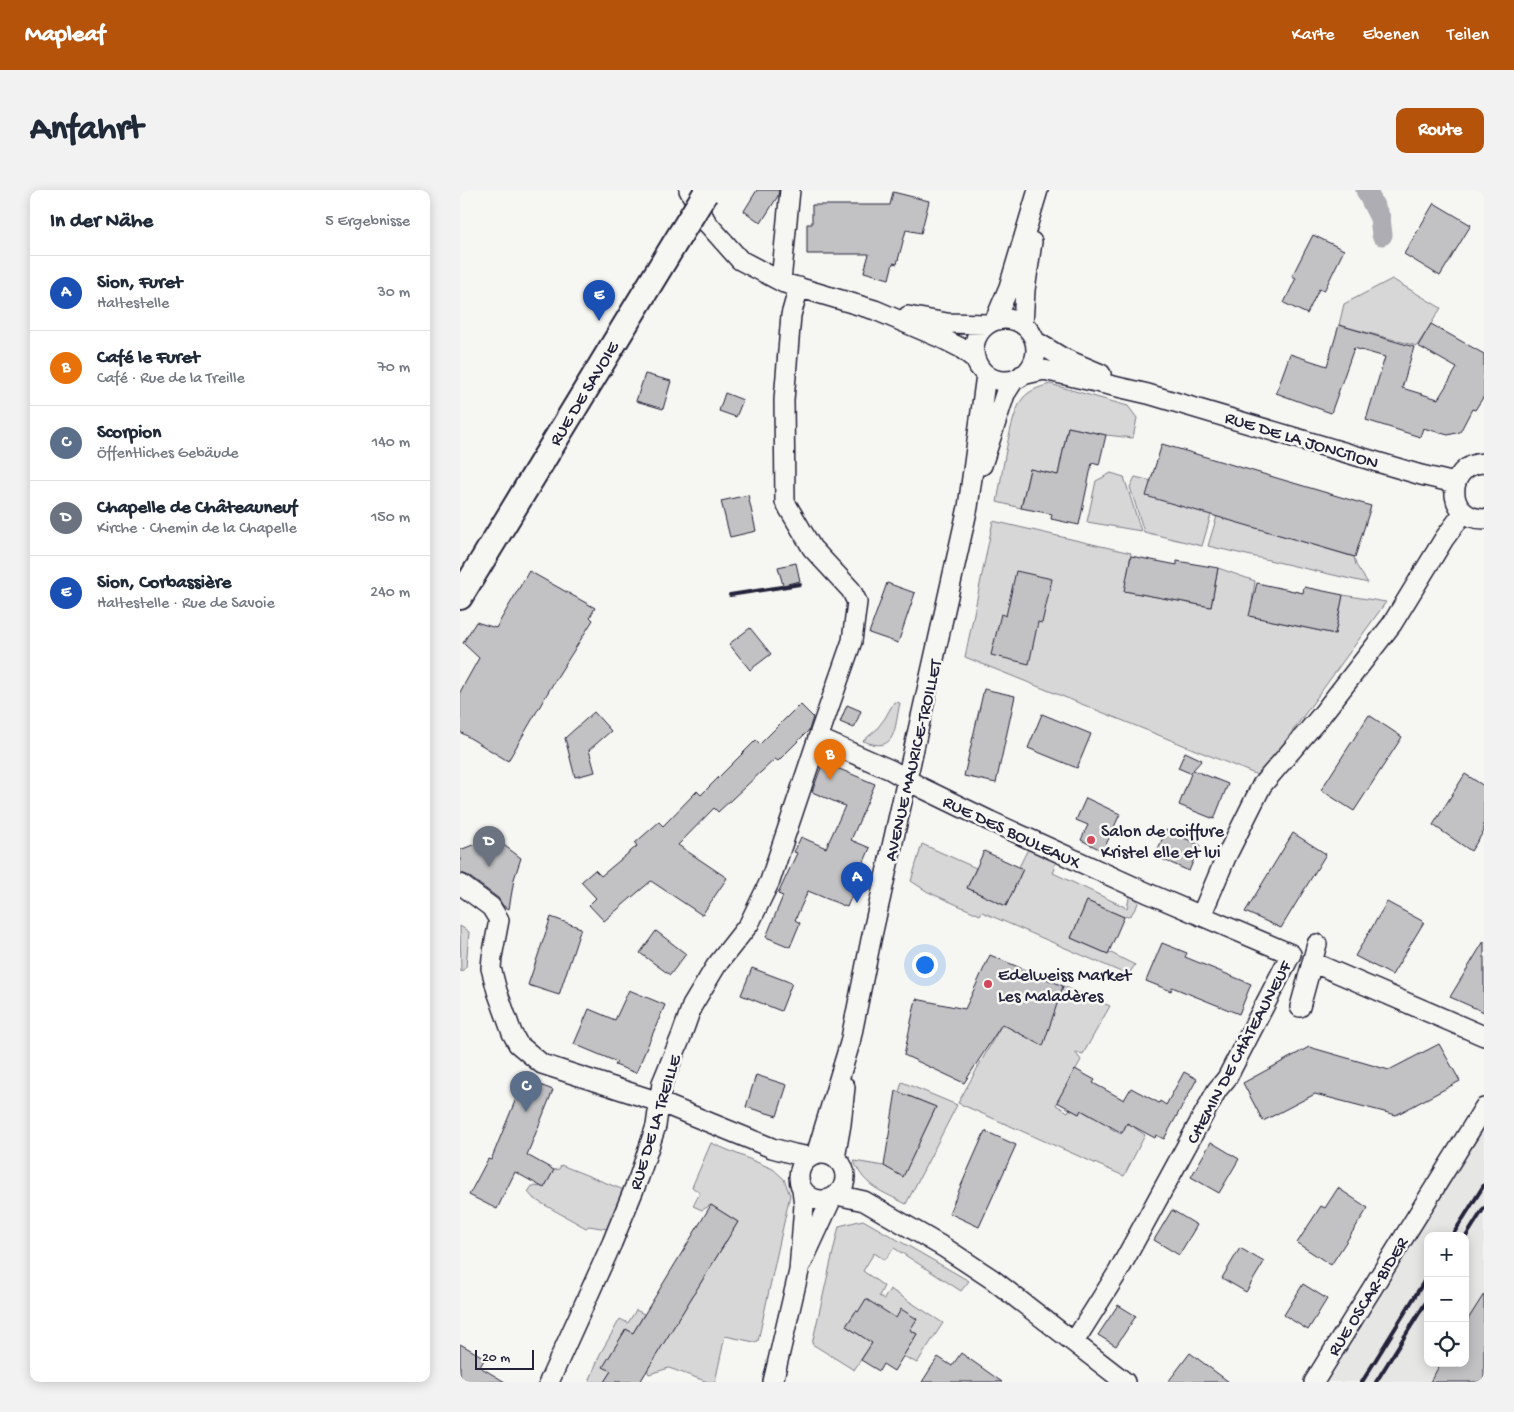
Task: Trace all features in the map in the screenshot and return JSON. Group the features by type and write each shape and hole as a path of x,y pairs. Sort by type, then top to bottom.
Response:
{"main road":[{"name":"RUE DE SAVOIE","path":"460,596 681,232 700,191"}],"street":[{"name":"RUE DE LA TREILLE","path":"549,1382 612,1243 639,1177 656,1126 662,1083 692,1006 716,966 749,924 770,881 852,641 857,602 851,590 812,548 785,502 784,400 792,315 790,284 790,190"},
{"path":"875,310 947,323 991,322 1005,318 1015,320 1030,332 1034,341 1036,350 1030,369 1018,377 1004,381 994,379 986,375 979,368 973,349 980,331 991,322 1009,287 1039,190"},
{"path":"1023,325 1025,290 1039,190"},
{"path":"700,191 707,223 740,260 790,284 875,310 961,348 975,359"},
{"name":"RUE DE LA JONCTION","path":"1034,341 1063,358 1148,394"},
{"name":"RUE DE LA JONCTION","path":"1018,377 1044,370 1148,394 1421,475 1456,483"},
{"name":"AVENUE MAURICE-TROILLET","path":"835,1158 842,1124 850,1044 871,940 968,507 986,375"},
{"name":"AVENUE MAURICE-TROILLET","path":"968,507 1005,394 1018,377"},
{"path":"1484,463 1468,467 1459,476 1454,492 1456,500 1464,512 1474,518 1484,519"},
{"path":"1201,916 1226,857 1262,785 1320,717 1392,624 1444,539 1464,512"},
{"path":"818,738 891,770 908,780"},
{"name":"RUE DES BOULEAUX","path":"908,780 982,817 1201,916"},
{"path":"460,884 491,907 499,920 492,948 492,968 504,1010 518,1044 542,1064 659,1102 772,1148 794,1154 813,1156 825,1154 835,1158 864,1201"},
{"name":"CHEMIN DE CHÂTEAUNEUF","path":"1074,1342 1118,1272 1217,1090 1227,1078 1291,954 1201,916"},
{"path":"1300,1007 1317,944"},
{"name":"CHEMIN DE CHÂTEAUNEUF","path":"1312,962 1484,1036"},
{"name":"AVENUE MAURICE-TROILLET","path":"813,1156 850,1044"},
{"name":"RUE OSCAR-BIDER","path":"1314,1382 1484,1108"},
{"path":"772,1148 806,1194 816,1200 827,1200 834,1197 864,1201 945,1248 992,1279 1126,1382"},
{"path":"773,1382 798,1271 804,1206 799,1172 803,1163 813,1156"},
{"path":"798,1271 814,1240 824,1214 834,1197 844,1187 846,1176"}],"shaded area":[{"path":"1392,279 1441,308 1417,346 1339,325 1344,304"},
{"path":"1050,384 1128,406 1137,418 1133,438 1106,435 1068,427 1058,475 1030,469 1021,508 997,502 1010,432 1018,407 1023,398 1029,393"},
{"path":"1111,473 1124,477 1141,531 1087,522 1096,481"},
{"path":"1135,477 1152,481 1211,515 1202,546 1144,532 1130,487"},
{"path":"1217,516 1354,557 1356,565 1368,583 1208,546"},
{"path":"993,521 1131,553 1125,591 1211,607 1218,568 1255,581 1250,616 1335,634 1343,595 1386,602 1260,776 965,657"},
{"path":"894,702 900,703 892,737 888,742 882,744 863,741 876,730"},
{"path":"922,844 976,868 967,888 1006,906 1023,869 1019,867 1028,849 1056,862 1053,873 1127,908 1130,893 1137,898 1138,904 1131,915 1124,917 1087,901 1071,938 1108,954 1109,952 1135,965 1128,975 982,912 980,915 928,892 911,881"},
{"path":"460,926 469,932 466,967 461,972"},
{"path":"1063,986 1110,1006 1083,1054 1075,1052 1081,1060 1056,1105 1068,1112 1070,1109 1079,1114 1081,1110 1093,1117 1094,1115 1112,1125 1110,1128 1121,1134 1130,1119 1137,1123 1135,1128 1145,1135 1124,1176 958,1103 1002,1024"},
{"path":"902,1082 957,1105 906,1204 875,1188 863,1177 854,1161 884,1166 903,1176 936,1107 899,1092"},
{"path":"1484,1108 1484,1382 1314,1382"},
{"path":"711,1143 773,1169 784,1179 790,1195 758,1341 754,1342 725,1336 715,1382 708,1382 669,1368 649,1374 647,1370 738,1222 711,1205 702,1210 693,1206 700,1193 692,1187"},
{"path":"561,1165 624,1190 607,1229 589,1226 586,1228 534,1199 528,1192 532,1186 544,1187 554,1170 559,1169"},
{"path":"863,1220 969,1281 961,1291 894,1248 885,1260 874,1253 863,1271 884,1286 879,1296 884,1299 890,1289 943,1323 917,1363 903,1356 917,1334 896,1318 856,1311 846,1326 872,1343 854,1370 812,1344 839,1226"},
{"path":"636,1310 644,1314 633,1333 626,1329 604,1366 611,1371 604,1382 589,1382 600,1354 620,1319 628,1323"}],"building":[{"path":"757,190 779,190 778,196 761,223 744,211"},
{"path":"893,192 929,201 921,233 906,230 897,264 893,263 889,279 864,272 869,254 807,254 807,224 812,224 812,205 890,205"},
{"path":"1434,203 1471,225 1440,276 1404,254"},
{"path":"1313,235 1344,250 1324,291 1319,289 1307,314 1284,303 1296,278 1292,276"},
{"path":"1431,324 1484,354 1484,396 1475,410 1472,409 1460,432 1448,435 1423,428 1420,437 1366,420 1385,357 1354,348 1331,413 1276,393 1290,354 1327,366 1339,325 1414,347 1402,388 1438,399 1457,368 1418,346"},
{"path":"645,374 671,381 663,409 636,401"},
{"path":"725,393 743,400 736,417 719,411"},
{"path":"1068,427 1106,435 1099,465 1092,463 1079,525 1051,519 1052,514 1021,508 1030,469 1058,475"},
{"path":"1162,444 1371,506 1355,557 1146,496"},
{"path":"748,495 756,531 730,537 721,501"},
{"path":"1131,556 1177,565 1177,561 1218,568 1211,607 1124,591"},
{"path":"796,563 800,581 783,585 778,567"},
{"path":"529,571 595,608 590,617 593,620 508,761 460,732 460,692 479,658 463,643 476,622 496,628"},
{"path":"1016,571 1052,579 1042,623 1038,622 1029,664 991,655 1001,614 1006,616"},
{"path":"887,583 915,593 898,643 869,633"},
{"path":"1257,583 1303,593 1304,587 1343,595 1335,634 1249,616"},
{"path":"750,628 771,654 750,670 729,644"},
{"path":"984,689 1015,696 996,783 964,776"},
{"path":"800,704 813,717 809,730 778,761 775,759 718,812 714,808 678,845 727,878 702,915 651,881 604,921 589,905 596,898 581,882 595,870 601,876 637,846 635,843 659,822 663,826 697,791 701,795 756,740 760,744"},
{"path":"847,705 861,711 854,728 840,722"},
{"path":"594,712 611,731 589,750 595,772 575,777 565,738"},
{"path":"1042,714 1091,734 1077,768 1028,748"},
{"path":"1369,715 1402,737 1354,811 1321,790"},
{"path":"1185,752 1202,760 1193,770 1228,784 1214,819 1179,805 1192,771 1190,773 1178,768"},
{"path":"823,762 875,784 851,840 870,848 847,907 808,891 795,920 800,923 790,947 766,937 783,896 778,894 797,853 794,852 801,837 826,848 845,806 812,792"},
{"path":"1465,774 1484,786 1484,831 1471,851 1433,825"},
{"path":"1086,798 1120,814 1103,851 1081,840 1088,825 1076,820"},
{"path":"1166,830 1200,845 1189,871 1155,856"},
{"path":"1293,833 1326,854 1281,928 1245,912"},
{"path":"493,837 521,858 514,879 509,909 503,906 498,898 467,875 460,873 460,850"},
{"path":"984,851 1023,869 1006,906 967,888"},
{"path":"1087,901 1124,917 1108,954 1071,938"},
{"path":"1387,902 1424,922 1392,975 1355,956"},
{"path":"551,917 581,928 559,995 528,985"},
{"path":"656,931 686,954 670,975 640,953"},
{"path":"1484,941 1484,1012 1450,997"},
{"path":"1162,943 1187,953 1185,957 1251,984 1239,1014 1172,987 1171,991 1146,981"},
{"path":"990,955 1063,986 1043,1046 1002,1024 964,1083 904,1055 916,999 965,1009"},
{"path":"752,968 792,983 781,1011 741,995"},
{"path":"629,990 665,1005 636,1073 615,1065 617,1062 574,1044 589,1009 615,1020"},
{"path":"1439,1044 1460,1081 1396,1115 1315,1094 1263,1121 1243,1083 1309,1047 1389,1070"},
{"path":"1075,1069 1095,1080 1093,1083 1124,1100 1131,1088 1166,1105 1184,1072 1197,1079 1164,1139 1156,1135 1155,1138 1127,1123 1122,1133 1081,1110 1079,1114 1057,1102"},
{"path":"756,1075 787,1085 777,1116 746,1107"},
{"path":"524,1079 553,1090 527,1155 554,1170 544,1188 515,1172 497,1209 469,1195 488,1159 491,1160"},
{"path":"896,1091 936,1107 903,1177 884,1166"},
{"path":"985,1131 1016,1145 979,1227 949,1213"},
{"path":"1211,1142 1239,1159 1219,1193 1191,1177"},
{"path":"1338,1188 1368,1208 1331,1265 1297,1243 1321,1206 1325,1208"},
{"path":"711,1205 738,1222 640,1382 604,1382 611,1371 603,1367 626,1329 633,1333"},
{"path":"1172,1210 1197,1225 1179,1255 1154,1240"},
{"path":"1240,1248 1264,1262 1246,1292 1222,1278"},
{"path":"1303,1284 1327,1299 1308,1330 1284,1315"},
{"path":"1484,1294 1484,1382 1430,1382 1439,1367 1469,1367 1469,1318"},
{"path":"866,1299 896,1318 901,1309 917,1319 910,1330 917,1334 894,1371 883,1364 879,1371 861,1360 872,1343 846,1326"},
{"path":"1118,1305 1136,1316 1116,1346 1098,1335"},
{"path":"460,1344 485,1358 480,1367 505,1382 460,1382"},
{"path":"961,1353 1002,1382 922,1382 938,1357 952,1366"},
{"path":"1190,1353 1229,1382 1168,1382"}],"waterway":[{"path":"1366,190 1380,218 1382,235"}],"railway":[{"path":"730,595 800,584"},
{"path":"1455,1232 1484,1185"},
{"path":"1469,1232 1484,1208"},
{"path":"1362,1382 1427,1277"},
{"path":"1376,1382 1424,1305"}],"place":[{"name":"Sion, Corbassière","path":"599,321"},
{"name":"Café le Furet","path":"830,780"},
{"name":"Salon de coiffure Kristel elle et lui","path":"1091,840"},
{"name":"Chapelle de Châteauneuf","path":"489,867"},
{"name":"Sion, Furet","path":"857,903"},
{"name":"Edelweiss Market Les Maladères","path":"988,984"},
{"name":"Scorpion","path":"526,1112"}]}
